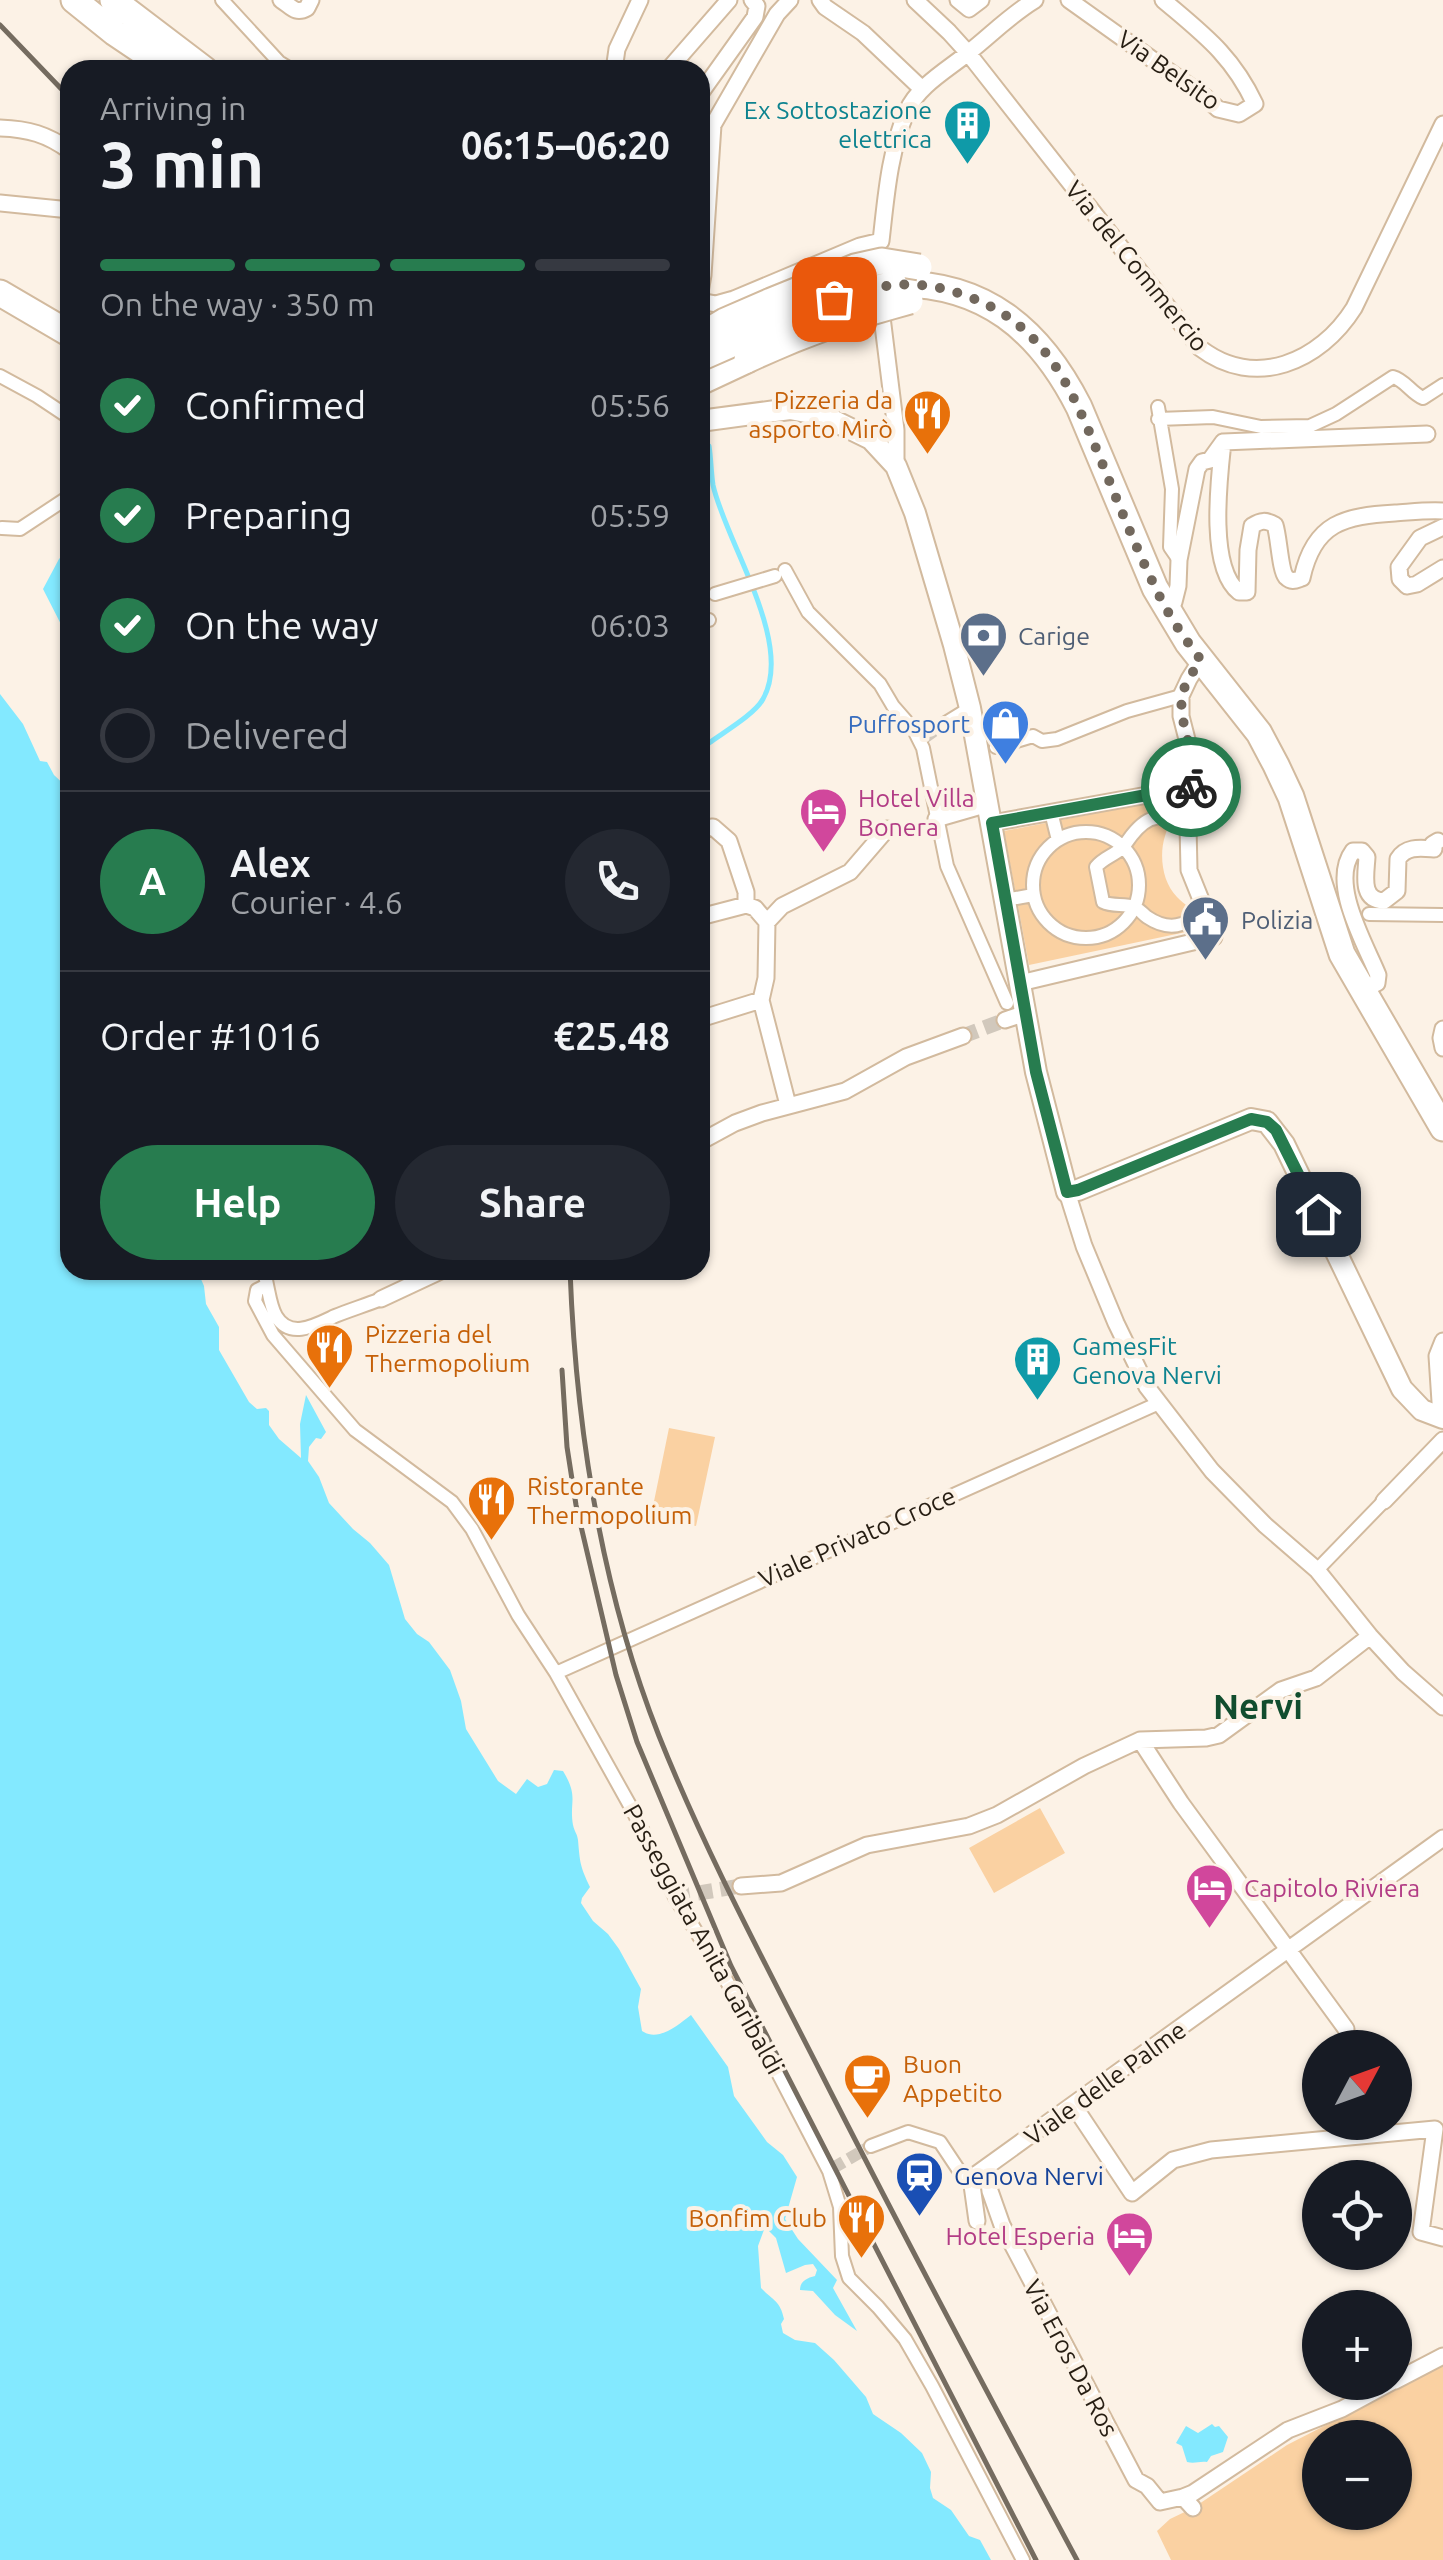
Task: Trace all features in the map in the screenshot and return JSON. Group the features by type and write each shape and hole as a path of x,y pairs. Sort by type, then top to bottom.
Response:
{"main road":[{"path":"74,0 155,60"},
{"path":"112,0 194,60"},
{"path":"115,33 141,60"},
{"path":"710,331 854,267 882,261 918,267 950,279 978,300"},
{"path":"710,377 902,293 915,283 978,300 998,309 1025,330 1067,382 1168,612 1259,733 1276,765 1291,797 1336,940 1443,1128"},
{"path":"710,354 862,290 902,293"},
{"path":"0,293 60,328"}],"street":[{"path":"222,0 277,60"},
{"path":"284,0 300,11 311,0"},
{"path":"615,60 640,0"},
{"path":"677,60 729,0"},
{"path":"710,80 757,12 752,0"},
{"path":"710,126 790,0"},
{"path":"820,0 864,34 922,89"},
{"name":"Via del Commercio","path":"915,0 968,53 1200,348 1220,362 1241,368 1270,368 1294,360 1323,344 1342,325 1354,308 1443,124"},
{"path":"958,0 969,8 981,0"},
{"path":"710,303 734,299 880,241 890,174 908,108 922,89 1035,0"},
{"name":"Via Belsito","path":"1068,0 1218,108 1239,114 1256,104 1228,58 1163,0"},
{"path":"710,113 715,120 710,180"},
{"path":"0,128 28,130 60,145"},
{"path":"0,203 60,209"},
{"path":"882,317 896,430 896,466 914,513 970,708 1020,983 1016,1008 1005,1020"},
{"path":"0,376 60,410"},
{"path":"1179,560 1170,547 1172,488 1158,413 1213,417 1261,427 1310,426 1336,414 1392,377 1399,378 1423,398 1443,385"},
{"path":"710,420 790,409 822,415 871,439 896,466"},
{"path":"1223,442 1427,434"},
{"path":"1168,612 1178,586 1179,560 1197,469 1210,460 1223,442"},
{"path":"1223,442 1219,529 1222,562 1232,587 1239,592 1247,592 1252,526 1259,522 1275,525 1284,575 1297,581 1302,578 1316,542 1335,524 1363,514 1443,511"},
{"path":"2,528 20,529 60,503"},
{"path":"1443,526 1420,538 1400,568 1400,579 1407,586 1416,584 1443,568"},
{"path":"715,594 780,573 808,612 880,684 922,740 947,866 1016,1008 1084,1246 1148,1387 1212,1471 1265,1525 1318,1570 1370,1636 1443,1707"},
{"path":"1020,983 1211,939 1214,932 1189,870 1192,758 1181,696 1201,660"},
{"path":"996,747 1033,736 1048,741 1056,739 1127,711 1181,696"},
{"path":"944,724 970,708"},
{"path":"936,819 1051,812 1192,787"},
{"path":"1051,812 1058,840"},
{"path":"1188,825 1161,816 1151,818 1123,848 1096,867 1103,902 1107,905 1134,907 1168,927 1181,926 1205,912"},
{"path":"710,827 729,841 746,892 746,905"},
{"path":"767,922 782,906 850,872 887,830"},
{"path":"1089,832 1105,836 1123,848 1137,870 1139,886 1134,907 1119,927 1106,935 1075,938 1048,923 1033,895 1037,864 1046,850 1058,840 1089,832"},
{"path":"1363,990 1377,983 1378,976 1345,891 1346,860 1353,851 1362,851 1367,857 1368,894 1376,901 1384,901 1397,891 1400,854 1413,848 1434,849 1433,844 1438,841"},
{"path":"1005,900 1033,895"},
{"path":"710,914 746,905 755,908 767,922 766,978 761,1000 788,1105"},
{"path":"1369,914 1443,914"},
{"path":"1090,938 1096,966"},
{"path":"710,1017 761,1000"},
{"path":"1443,1029 1443,1048"},
{"path":"710,1137 788,1105 845,1091 906,1057 962,1036"},
{"path":"1067,1192 1251,1119 1267,1122 1284,1144 1402,1389 1422,1410 1442,1418 1436,1356 1443,1341"},
{"name":"Passeggiata Anita Garibaldi","path":"263,1280 256,1301 273,1335 355,1430 454,1504 472,1529 634,1811 675,1898 751,2020 831,2169 840,2207 842,2256 849,2278 905,2340 1023,2560"},
{"path":"266,1280 276,1318 289,1328 302,1330 422,1280"},
{"name":"Viale Privato Croce","path":"556,1672 1159,1403"},
{"path":"1318,1570 1443,1440"},
{"path":"741,1886 781,1883 867,1845 969,1826 1140,1740 1206,1738 1219,1734 1281,1690 1316,1678 1370,1636"},
{"path":"1140,1740 1208,1841 1346,2029"},
{"name":"Viale delle Palme","path":"971,2178 1443,1838"},
{"path":"1074,2106 1132,2193 1172,2160 1211,2150 1435,2129 1421,2232 1443,2238"},
{"path":"871,2146 908,2132 940,2142 958,2169 971,2178 978,2221"},
{"name":"Via Eros Da Ros","path":"987,2167 990,2192 1002,2225 1136,2480 1147,2486 1160,2502 1188,2503 1288,2430 1359,2400"},
{"path":"1412,2372 1443,2356"}],"shaded area":[{"path":"1175,798 1174,814 1163,843 1163,868 1172,891 1203,916 1205,928 1029,965 1004,831"},
{"path":"669,1428 715,1437 696,1526 651,1516"},
{"path":"1040,1808 1065,1853 994,1893 969,1848"},
{"path":"1443,2365 1443,2560 1171,2560 1157,2531 1170,2519 1302,2437 1302,2530 1412,2530 1412,2420 1336,2420 1375,2400 1412,2400 1412,2381"}],"water":[{"path":"60,558 60,622 43,589"},
{"path":"0,694 23,724 40,761 47,762 60,781 60,1280 201,1280 206,1304 219,1327 219,1350 249,1402 257,1409 269,1411 269,1425 301,1458 300,1424 306,1395 326,1432 309,1447 308,1461 329,1503 389,1565 405,1619 450,1670 466,1729 498,1781 516,1794 527,1779 538,1787 547,1784 554,1770 563,1771 568,1780 581,1864 590,1887 581,1903 619,1949 641,1989 638,2007 642,2031 661,2034 691,2015 728,2067 734,2096 797,2177 785,2219 798,2239 837,2280 833,2288 857,2331 813,2291 800,2290 817,2270 813,2264 786,2273 776,2238 765,2227 758,2246 761,2288 780,2308 783,2333 795,2340 815,2343 866,2397 873,2414 922,2453 931,2472 933,2498 951,2510 969,2536 980,2540 991,2560 0,2560"},
{"path":"1212,2424 1228,2437 1223,2452 1207,2462 1187,2462 1182,2446 1176,2443 1186,2426 1198,2433"}],"waterway":[{"path":"710,456 720,508 764,621 771,676 763,699 753,711 710,742"}],"tunnel":[{"path":"924,738 944,724"},
{"path":"963,1036 1005,1020"},
{"path":"675,1897 741,1886"},
{"path":"833,2168 871,2146"}],"railway":[{"path":"0,25 60,88"},
{"path":"571,1280 578,1389 595,1507 621,1623 659,1736 757,1947 1077,2560"},
{"path":"562,1370 576,1505 616,1675 637,1742 731,1966 1036,2560"}],"way so far":[{"path":"834,299 894,284 915,283 948,290 998,309 1034,338 1052,360 1079,407 1155,588 1201,660 1181,696 1192,758 1191,787"}],"place":[{"name":"Ex Sottostazione elettrica","path":"967,166"},
{"name":"Pizzeria da asporto Mirò","path":"928,456"},
{"name":"Carige","path":"983,678"},
{"name":"Puffosport","path":"1005,766"},
{"name":"Hotel Villa Bonera","path":"823,854"},
{"name":"Polizia","path":"1206,962"},
{"name":"Pizzeria del Thermopolium","path":"330,1390"},
{"name":"GamesFit Genova Nervi","path":"1037,1402"},
{"name":"Ristorante Thermopolium","path":"492,1542"},
{"name":"Capitolo Riviera","path":"1209,1930"},
{"name":"Buon Appetito","path":"868,2120"},
{"name":"Genova Nervi","path":"919,2218"},
{"name":"Bonfim Club","path":"862,2260"},
{"name":"Hotel Esperia","path":"1130,2278"}],"district":[{"name":"Nervi","path":"1258,1707"}],"route":[{"path":"1191,787 992,823 1036,1072 1067,1192 1251,1119 1267,1122 1276,1130 1318,1214"}]}
